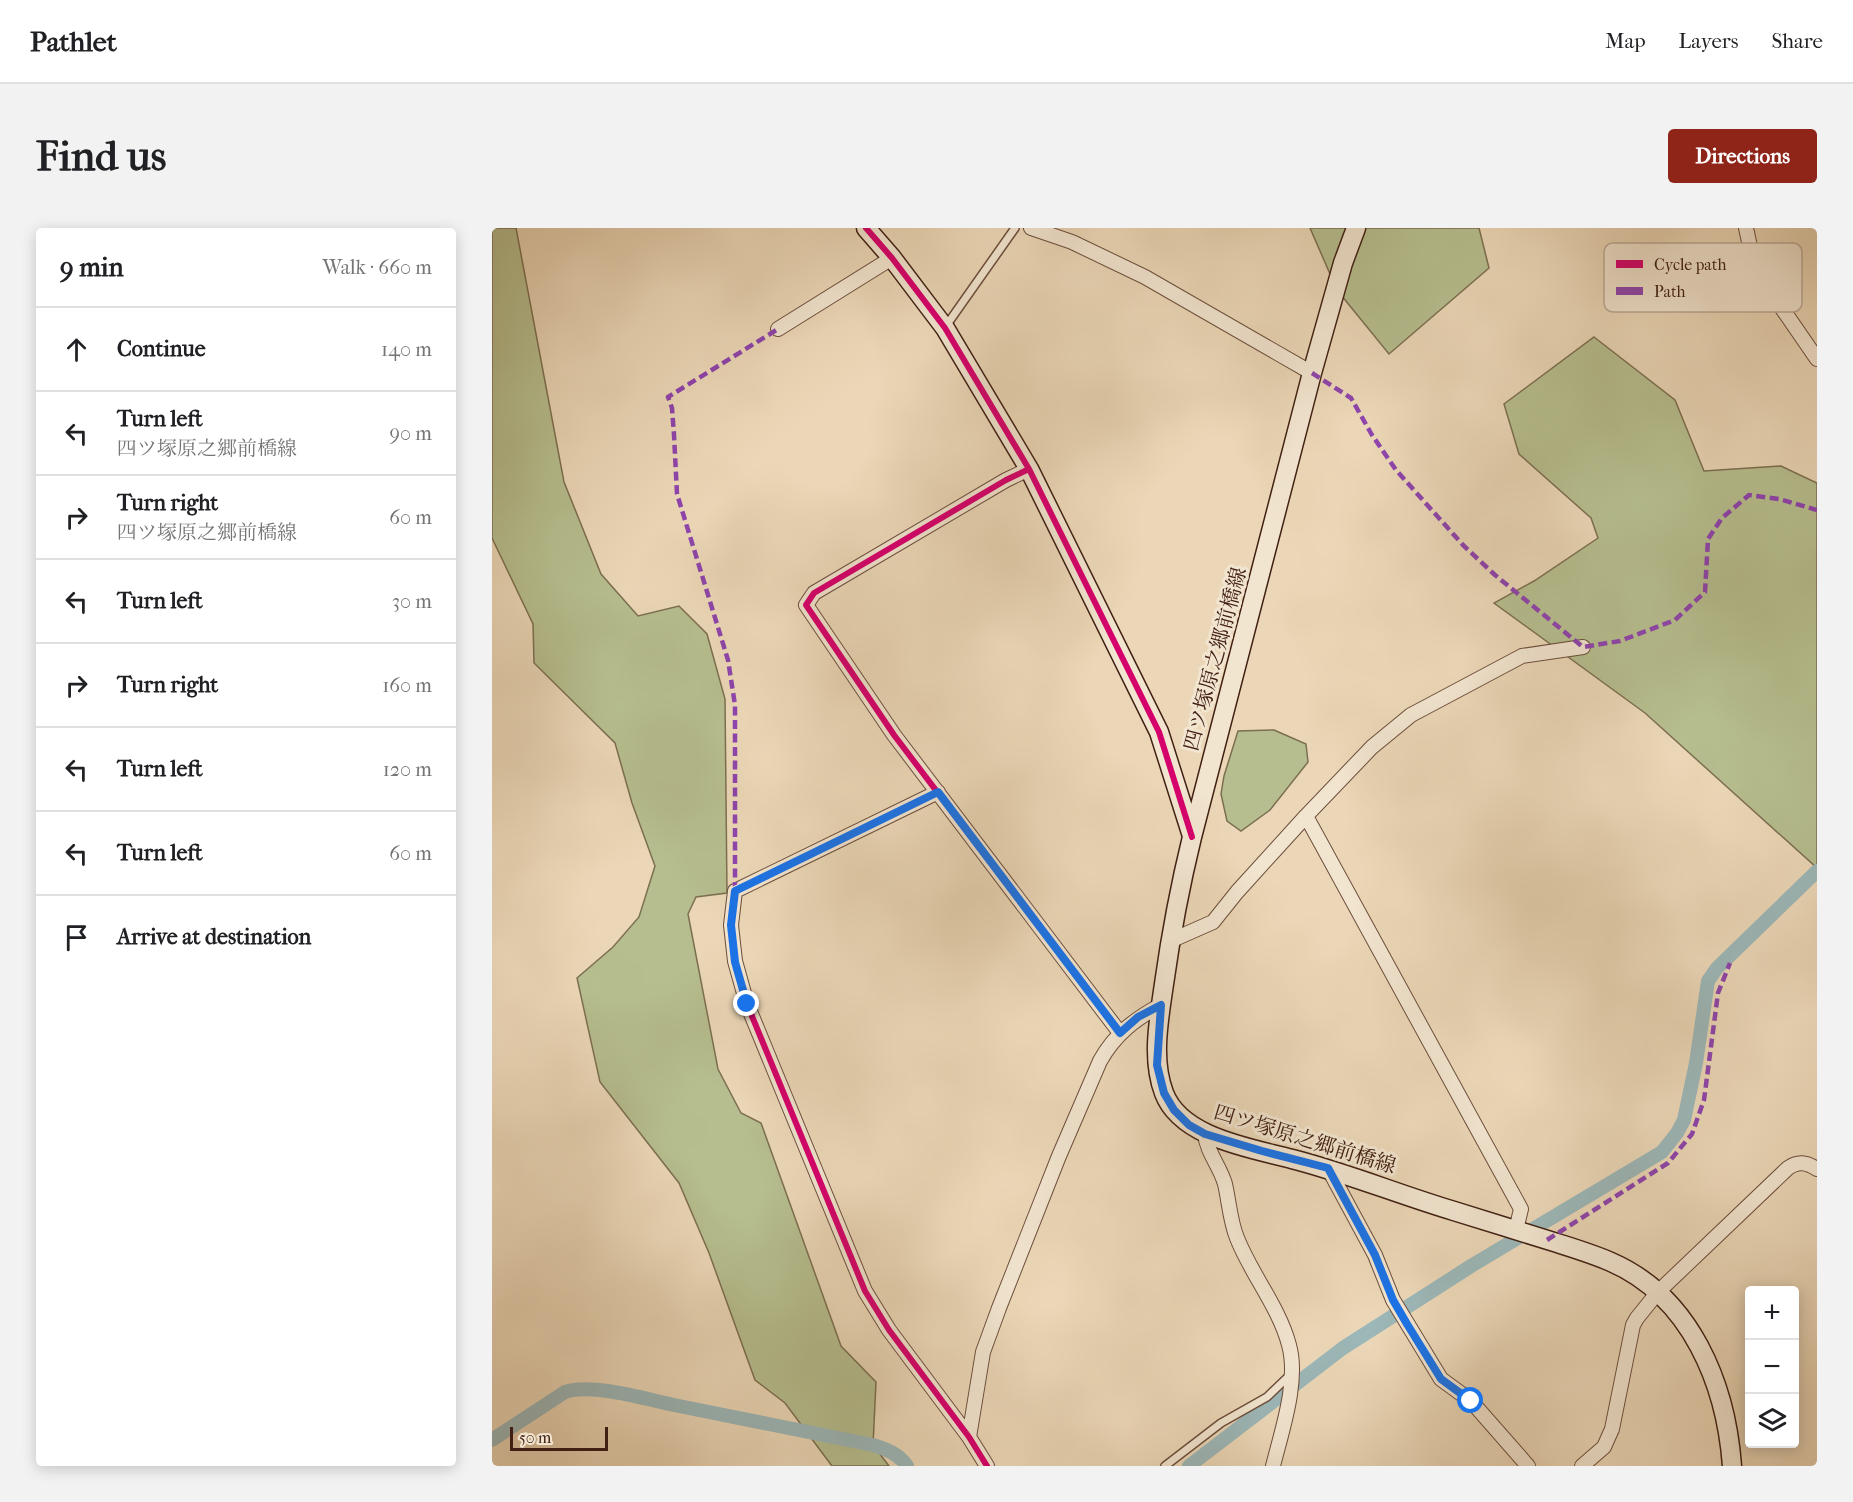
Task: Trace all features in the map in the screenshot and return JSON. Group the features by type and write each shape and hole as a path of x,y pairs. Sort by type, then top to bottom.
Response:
{"main road":[{"path":"866,228 892,258 945,328 1029,469 1159,732 1192,837"},
{"name":"四ツ塚原之郷前橋線","path":"1356,228 1343,263 1312,373 1176,905 1161,1005 1157,1065 1164,1093 1174,1110 1189,1125 1205,1134 1328,1168 1451,1210 1525,1232 1611,1262 1640,1278 1658,1292 1687,1324 1700,1347 1711,1371 1726,1419 1732,1466"}],"street":[{"path":"1031,228 1072,242 1145,277 1312,373"},
{"path":"1746,228 1749,243"},
{"path":"778,329 892,258"},
{"path":"1785,312 1817,359"},
{"path":"1029,469 1006,480 814,593 806,605 894,735 1120,1033"},
{"path":"1170,941 1213,922 1306,816 1372,747 1411,715 1522,656 1583,647"},
{"path":"938,792 735,891 731,925 735,962 747,1004 866,1291 889,1330 969,1437 987,1466"},
{"path":"1306,816 1521,1209 1525,1232"},
{"path":"969,1437 984,1352 999,1308 1059,1156 1100,1061 1120,1033 1138,1017 1161,1005"},
{"path":"1205,1134 1206,1144 1224,1181 1237,1237 1289,1345 1292,1374 1289,1403 1273,1466"},
{"path":"1582,1466 1604,1447 1612,1429 1633,1325 1658,1292 1788,1168 1795,1163 1803,1162 1817,1169"},
{"path":"1328,1168 1375,1255 1393,1300 1441,1379 1471,1401 1528,1466"}],"lane":[{"path":"945,328 1015,228"},
{"path":"1165,1466 1221,1423 1267,1397 1292,1374"}],"green space":[{"path":"492,228 516,228 564,482 601,574 638,616 679,606 707,634 725,699 727,893 696,897 688,914 718,1069 741,1113 761,1123 841,1346 876,1382 873,1445 889,1466 832,1466 785,1403 755,1380 709,1253 679,1183 600,1082 577,978 613,947 639,917 655,866 632,803 615,743 534,663 533,624 492,538"},
{"path":"1310,228 1479,228 1489,268 1389,354 1337,290"},
{"path":"1594,337 1675,400 1704,471 1781,466 1817,483 1817,868 1645,713 1494,603 1534,581 1598,538 1591,518 1519,454 1504,404"},
{"path":"1274,730 1306,744 1308,762 1270,810 1241,831 1227,821 1221,794 1238,731"}],"waterway":[{"path":"1189,1466 1343,1348 1471,1266 1662,1152 1684,1120 1696,1063 1708,981 1717,968 1817,871"},
{"path":"492,1440 565,1392 590,1389 873,1445 896,1455 907,1466"}],"marked path":[{"path":"735,891 735,705 728,660 677,494 672,408 668,397 778,329"},
{"path":"1312,373 1351,398 1372,435 1396,470 1463,545 1495,575 1583,647 1620,641 1675,620 1705,592 1708,539 1722,518 1749,495 1779,499 1817,510"},
{"path":"1547,1240 1668,1163 1692,1134 1704,1100 1718,993 1730,963"}],"cycle path":[{"path":"866,228 892,258 945,328 1029,469 1159,732 1192,837"},
{"path":"1029,469 1006,480 814,593 806,605 894,735 1120,1033"},
{"path":"938,792 735,891 731,925 735,961 747,1004 865,1291 889,1330 969,1437 987,1466"}],"route":[{"path":"747,1004 735,962 731,925 735,891 938,792 1120,1033 1138,1017 1161,1005 1157,1065 1164,1093 1174,1110 1189,1125 1205,1134 1328,1168 1375,1255 1393,1300 1407,1324 1441,1379 1471,1401"}]}
